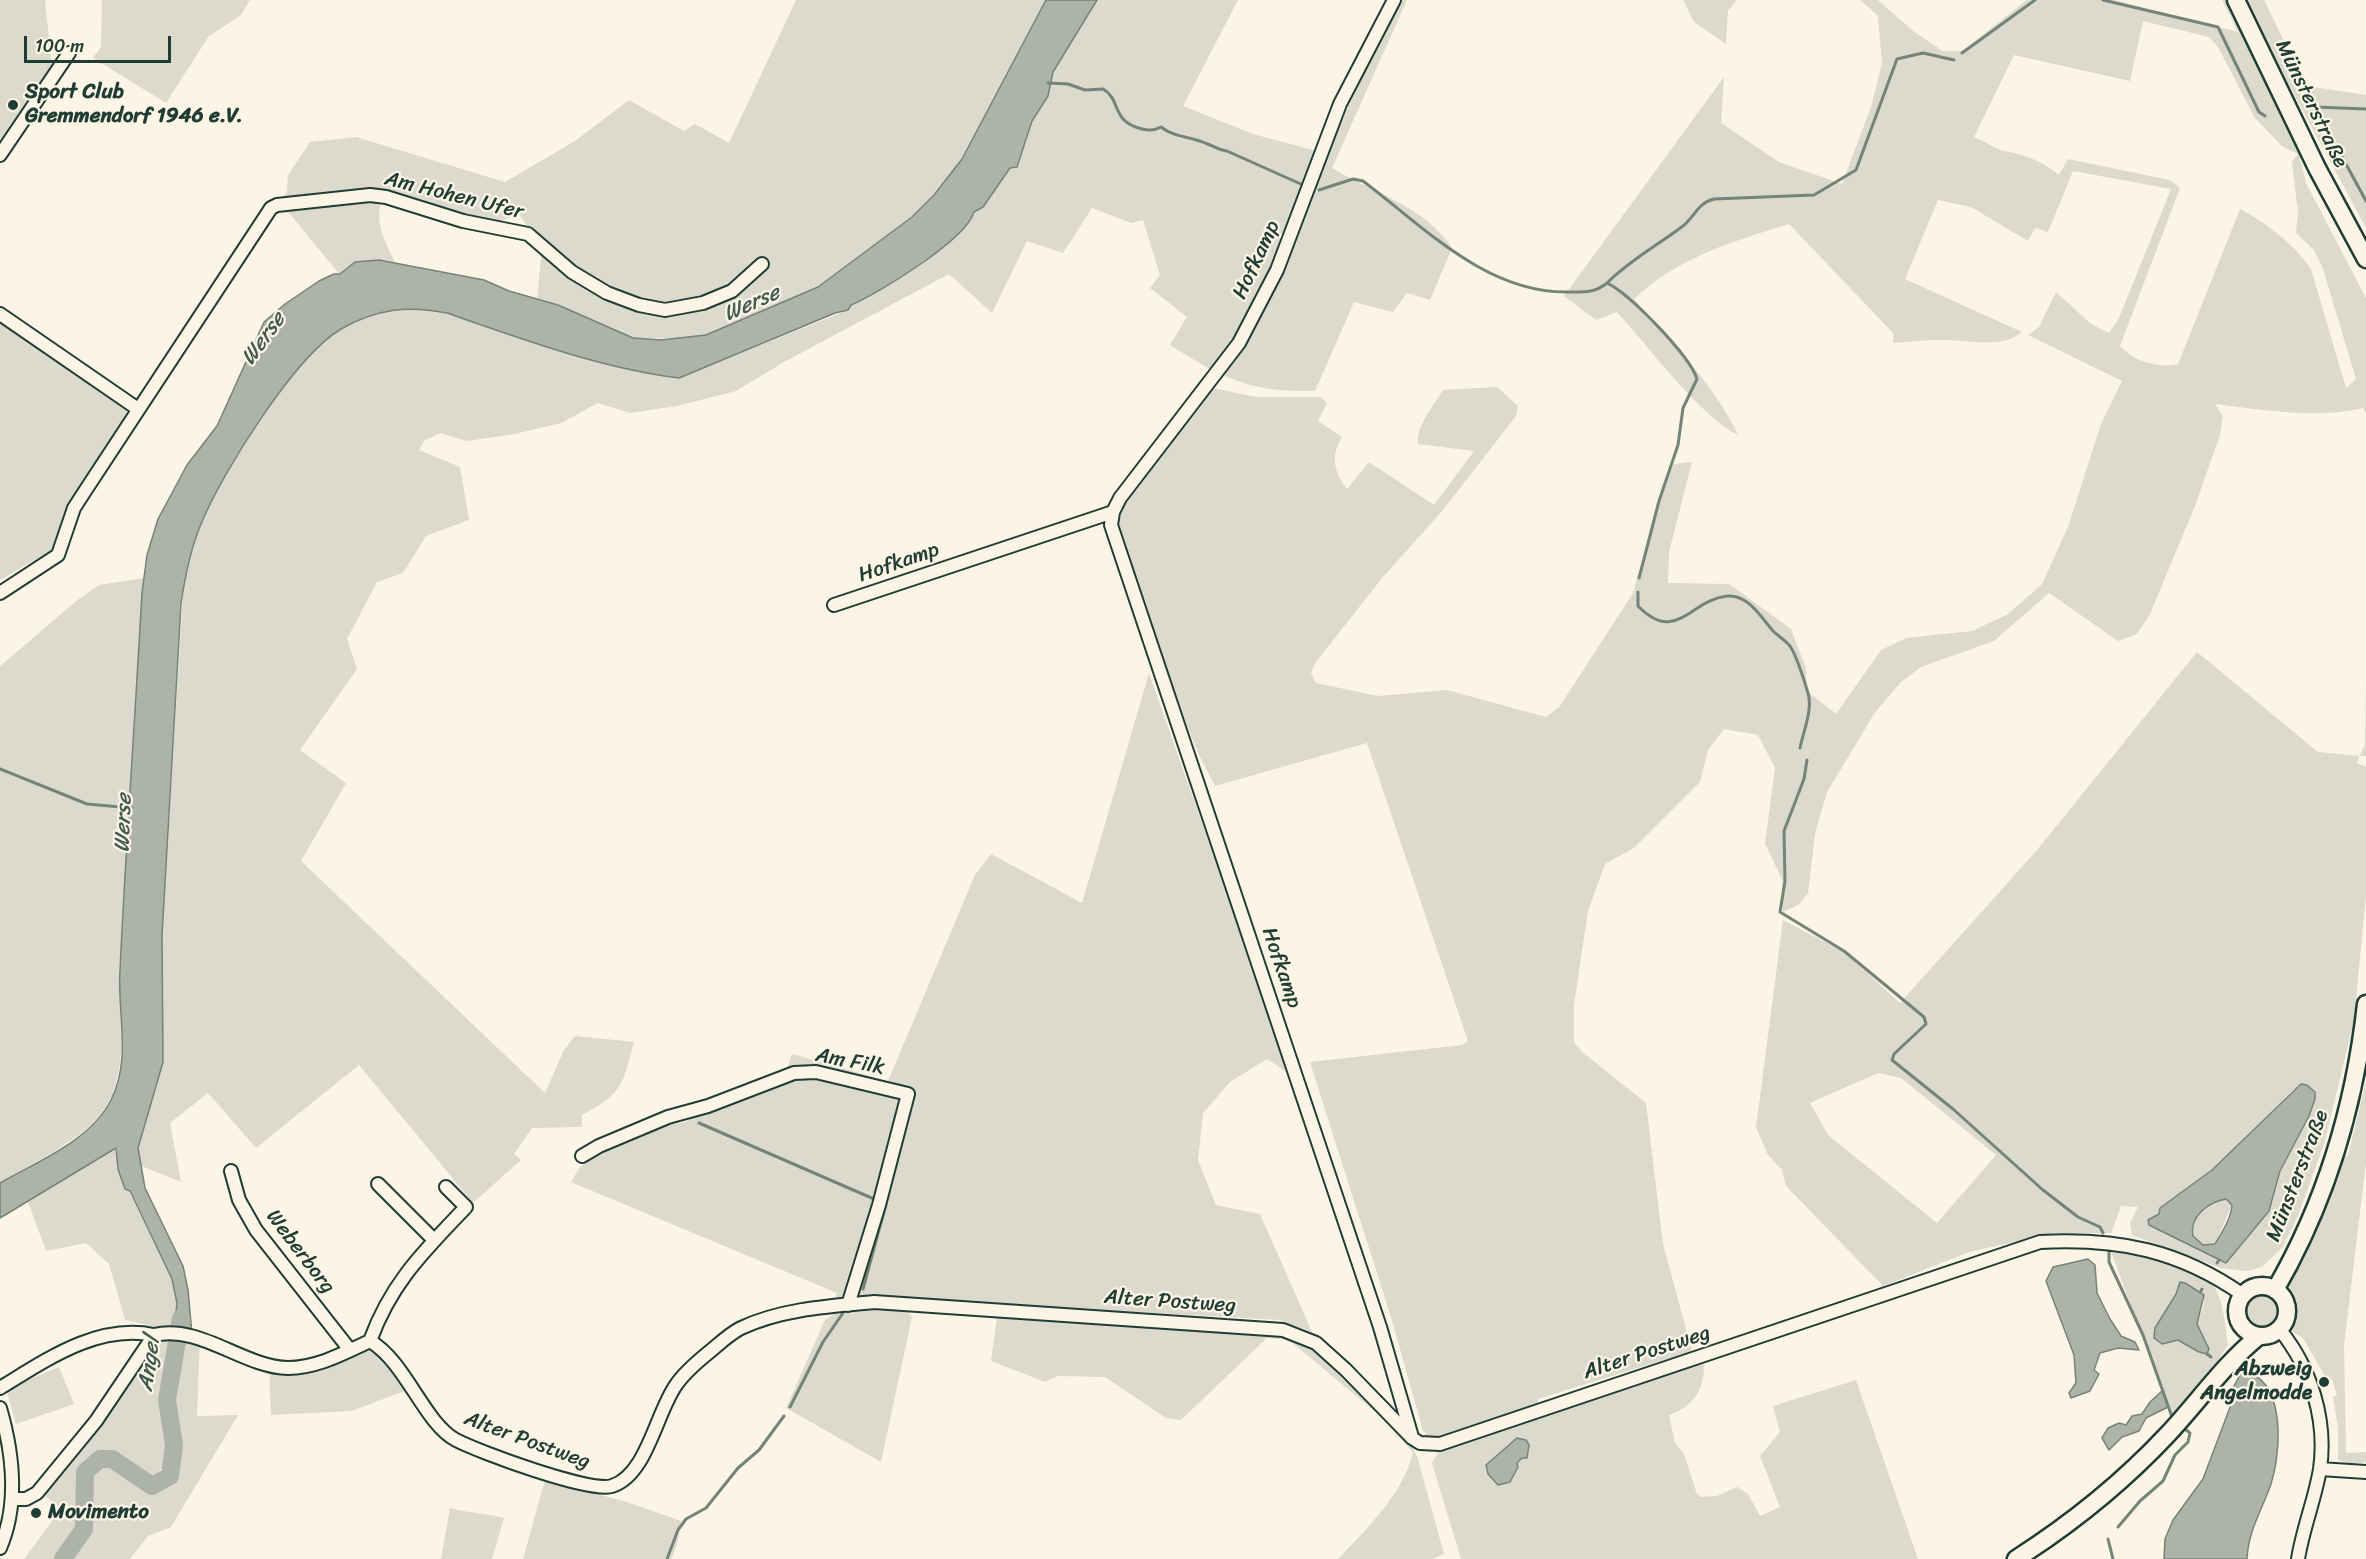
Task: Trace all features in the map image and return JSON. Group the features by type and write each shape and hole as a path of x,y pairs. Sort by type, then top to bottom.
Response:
{"main road":[{"name":"Münsterstraße","path":"2236,0 2317,168 2366,259"},
{"name":"Münsterstraße","path":"2275,1290 2305,1229 2338,1143 2361,1047 2366,1004"},
{"path":"2258,1287 2275,1290 2281,1295 2288,1309 2280,1330 2274,1334 2259,1336 2246,1330 2241,1324 2237,1309 2244,1295 2258,1287"},
{"path":"2227,1364 2241,1324"},
{"path":"2016,1559 2086,1508 2144,1458 2190,1410 2227,1364 2259,1336"}],"street":[{"name":"Hofkamp","path":"1394,0 1340,104 1277,270 1239,343 1120,498 1113,512 1112,525 1351,1239 1402,1397 1412,1438"},
{"path":"0,155 69,53"},
{"name":"Am Hohen Ufer","path":"0,593 58,555 75,508 271,208 370,195 386,197 463,221 528,234 572,272 607,293 631,303 665,310 703,303 732,291 762,264"},
{"path":"0,314 138,409"},
{"name":"Hofkamp","path":"834,605 1113,512"},
{"name":"Am Filk","path":"582,1156 599,1146 668,1117 708,1107 794,1073 816,1072 908,1094 879,1205 848,1305"},
{"name":"Weberborg","path":"231,1171 238,1200 256,1230 350,1350"},
{"path":"378,1184 434,1240"},
{"path":"0,1388 57,1354 79,1344 117,1332 137,1331 154,1335 194,1338 286,1368 314,1365 370,1341 380,1314 399,1281 466,1207 446,1187"},
{"name":"Alter Postweg","path":"370,1341 385,1350 436,1421 454,1439 545,1473 583,1484 611,1487 638,1466 658,1417 676,1384 702,1358 739,1329 775,1316 848,1305 874,1302 1283,1330 1316,1343 1346,1370 1412,1438 1420,1443 1440,1444 2040,1242 2083,1240 2123,1244 2160,1252 2199,1267 2244,1295"},
{"path":"2280,1330 2296,1352 2316,1402 2321,1435 2320,1469 2298,1559"},
{"path":"12,1499 26,1498 37,1493 96,1421 154,1335"},
{"path":"0,1408 9,1448 12,1499 8,1527 0,1548"},
{"path":"2320,1469 2366,1472"}],"shaded area":[{"path":"0,0 45,0 52,66 0,143"},
{"path":"102,0 250,0 241,15 209,36 166,103 93,58 101,47"},
{"path":"796,0 1046,0 978,131 949,178 912,217 818,287 706,335 692,339 633,338 558,305 537,300 542,249 519,214 495,223 467,219 398,193 386,192 379,219 383,237 395,262 379,260 355,262 340,275 290,214 277,208 287,191 288,175 310,142 356,137 505,182 575,141 629,100 684,131 695,124 729,143"},
{"path":"1097,0 1238,0 1183,106 1253,134 1313,150 1324,161 1397,0 1407,0 1332,168 1413,211 1441,234 1452,248 1430,300 1407,293 1393,312 1354,302 1315,391 1273,389 1247,384 1213,370 1170,345 1187,317 1150,288 1160,275 1143,220 1131,223 1092,208 1063,253 1027,241 992,313 949,274 784,362 736,391 677,406 630,413 598,403 561,423 510,435 466,441 440,433 424,441 419,450 460,467 469,520 426,536 403,573 377,582 347,639 357,669 300,750 346,783 301,861 545,1093 564,1050 575,1036 634,1042 627,1068 614,1094 582,1115 582,1127 532,1128 514,1154 521,1160 473,1203 359,1065 256,1148 208,1093 170,1123 181,1182 139,1165 139,1139 163,1062 162,935 184,581 198,531 225,476 261,418 302,364 322,343 354,322 380,313 419,309 447,313 590,360 679,378 848,310 851,305 900,278 939,251 968,224 974,212 983,207 1025,145 1032,121 1048,96 1053,72"},
{"path":"1683,0 1737,0 1728,11 1726,44 1694,22"},
{"path":"1860,0 1878,0 1913,31 1943,51 1962,51 2027,0 2114,0 2238,32 2222,0 2225,0 2299,154 2306,183 2366,298 2366,413 2363,408 2308,413 2215,404 2223,416 2220,435 2195,506 2150,614 2137,634 2118,641 2049,593 1994,641 1921,667 1900,683 1874,714 1827,792 1815,834 1808,893 1798,905 1783,912 1782,879 1765,844 1775,768 1758,735 1724,729 1708,750 1700,782 1634,848 1605,864 1588,911 1574,1005 1574,1042 1581,1051 1646,1103 1663,1244 1692,1351 1538,1399 1538,1406 1442,1438 1423,1439 1426,1433 1423,1431 1393,1324 1310,1062 1462,1045 1468,1041 1367,743 1215,786 1198,753 1164,667 1117,527 1117,515 1124,500 1213,388 1256,397 1321,397 1327,403 1318,421 1342,437 1336,451 1335,464 1347,489 1369,462 1434,505 1474,451 1418,444 1420,430 1426,416 1443,390 1497,387 1518,406 1516,416 1443,510 1383,577 1315,663 1311,673 1316,683 1378,696 1447,690 1546,717 1560,706 1633,593 1663,488 1674,464 1692,462 1669,552 1668,583 1729,584 1791,629 1806,668 1807,691 1836,714 1881,650 1906,638 1972,631 2008,614 2042,584 2068,527 2101,424 2122,381 2028,335 2039,327 2056,292 2091,324 2109,333 2119,318 2171,189 2073,171 2048,232 2035,228 2028,241 1971,207 1938,200 1905,279 2022,332 2004,341 1934,340 1893,343 1894,334 1789,224 1727,244 1668,272 1634,299 1677,347 1717,398 1738,435 1723,426 1691,397 1617,312 1596,320 1564,296 1724,77 1721,123 1779,162 1842,184 1871,107 1882,63 1878,16","holes":["2143,21 2209,37 2218,47 2255,118 2283,147 2298,154 2292,162 2298,213 2296,233 2314,250 2323,269 2356,379 2346,388 2311,269 2297,251 2279,235 2240,209 2178,364 2155,364 2132,356 2120,346 2180,188 2170,180 2068,159 2059,175 2036,160 2000,149 1974,137 2014,55 2130,81"]},
{"path":"2248,0 2264,0 2306,86 2366,95 2366,228 2288,83"},
{"path":"0,320 126,407 128,414 73,500 52,550 0,580"},
{"path":"144,578 119,976 121,1057 116,1084 106,1106 90,1125 68,1142 0,1183 0,666 75,602 99,585"},
{"path":"2197,652 2318,752 2359,756 2357,763 2366,767 2366,896 2354,1020 2325,1141 2298,1216 2282,1248 2262,1267 2247,1271 2221,1268 2132,1235 2130,1223 2138,1207 2121,1206 2111,1233 2055,1233 1969,1252 1883,1286 1786,1186 1782,1170 1768,1155 1756,1127 1783,920 1844,952 1900,1003 2037,850","holes":["1878,1073 1901,1078 1996,1155 1937,1223 1828,1135 1810,1103","2294,1089 2315,1099 2309,1116 2285,1158 2272,1203 2226,1263 2149,1225 2152,1217 2159,1214 2160,1208 2212,1170"]},
{"path":"1149,673 1291,1075 1267,1059 1230,1082 1203,1113 1198,1160 1216,1205 1260,1214 1312,1332 1280,1320 934,1301 834,1302 837,1293 571,1182 580,1167 601,1151 647,1129 686,1122 699,1113 782,1083 792,1054 888,1081 975,875 991,854 1082,903"},
{"path":"2366,678 2366,756 2359,756 2365,746"},
{"path":"2366,1082 2366,1163 2344,1345 2346,1453 2366,1452 2366,1462 2352,1464 2338,1460 2338,1427 2333,1397 2337,1396 2332,1379 2327,1380 2303,1338 2294,1333 2287,1290 2337,1168 2342,1158 2348,1155"},
{"path":"114,1147 131,1196 172,1279 177,1303 174,1331 125,1320 109,1264 86,1243 46,1251 28,1202"},
{"path":"2226,1199 2232,1205 2215,1244 2203,1245 2193,1236 2197,1217 2213,1203"},
{"path":"2109,1246 2192,1270 2211,1282 2219,1296 2228,1345 2212,1369 2172,1417","holes":["2181,1282 2204,1295 2204,1305 2197,1324 2209,1349 2199,1352 2178,1340 2172,1340 2166,1310"]},
{"path":"2263,1291 2277,1297 2283,1311 2277,1325 2263,1331 2249,1325 2243,1311 2249,1297"},
{"path":"873,1306 906,1309 912,1317 881,1462 786,1408 825,1320 840,1310"},
{"path":"997,1317 1215,1329 1298,1339 1323,1355 1411,1444 1418,1459 1444,1554 1432,1559 1338,1559 1372,1523 1393,1496 1413,1452 1379,1415 1289,1340 1267,1338 1181,1420 1166,1418 1105,1377 1058,1376 1045,1382 991,1361"},
{"path":"194,1338 200,1339 197,1416 238,1415 171,1527 148,1536 130,1559 63,1559 84,1529 85,1472 100,1459 112,1459 151,1486 170,1476 174,1445 167,1400 185,1344"},
{"path":"171,1340 161,1397 167,1443 165,1464 159,1472 148,1478 113,1457 99,1457 83,1471 81,1527 64,1555 59,1559 24,1559 61,1509 44,1495 92,1436 158,1342"},
{"path":"370,1341 412,1388 352,1411 271,1415 269,1364 286,1368"},
{"path":"1703,1357 1703,1377 1698,1393 1686,1406 1669,1415 1675,1443 1684,1454 1697,1494 1701,1497 1717,1496 1737,1487 1748,1494 1760,1516 1780,1507 1760,1456 1780,1432 1773,1406 1856,1380 1918,1559 1461,1559 1432,1463 1438,1452 1518,1420"},
{"path":"59,1367 74,1404 16,1424 6,1389"},
{"path":"545,1480 627,1502 681,1521 677,1545 671,1559 523,1559"},
{"path":"450,1508 504,1518 492,1559 441,1559"}],"water":[{"name":"Werse","path":"1046,0 1097,0 1053,72 1048,96 1032,121 1017,167 1010,168 983,207 974,212 968,224 939,251 900,278 851,305 848,310 835,313 679,378 591,360 447,313 419,309 392,310 354,322 322,343 302,364 261,418 211,502 194,544 181,604 162,935 163,1062 138,1148 145,1188 183,1266 188,1290 192,1334 174,1331 177,1303 172,1279 130,1191 125,1189 118,1169 116,1148 0,1218 0,1183 62,1149 90,1127 111,1100 117,1084 122,1052 120,986 125,876 142,593 147,555 158,519 187,465 217,426 264,322 285,304 319,281 334,274 340,274 355,262 379,260 484,280 509,291 558,305 633,338 661,340 706,335 818,287 912,217 934,195 962,159"},
{"path":"2301,1084 2307,1085 2315,1092 2309,1116 2280,1171 2269,1211 2226,1263 2149,1225 2148,1220 2159,1214 2160,1208 2212,1170","holes":["2226,1199 2232,1205 2228,1220 2215,1244 2203,1245 2193,1236 2194,1223 2207,1207"]},
{"path":"2088,1259 2095,1265 2097,1293 2110,1319 2121,1336 2135,1342 2139,1350 2118,1348 2100,1353 2094,1370 2099,1374 2090,1391 2071,1398 2069,1393 2076,1383 2074,1355 2046,1281 2053,1267"},
{"path":"2180,1282 2204,1295 2197,1324 2209,1349 2207,1354 2178,1340 2162,1344 2154,1338 2155,1328 2176,1294"},
{"path":"2242,1371 2257,1377 2267,1387 2274,1401 2278,1436 2271,1484 2253,1530 2247,1559 2164,1559 2165,1539 2173,1520 2203,1479 2232,1402 2233,1388"},
{"path":"2162,1391 2168,1407 2146,1418 2139,1431 2122,1437 2109,1450 2102,1438 2108,1428 2119,1423 2126,1425 2132,1416 2142,1414 2150,1402"},
{"path":"1517,1438 1526,1440 1529,1445 1527,1458 1522,1458 1517,1463 1518,1467 1510,1482 1498,1485 1488,1474 1486,1465"}],"waterway":[{"path":"1962,53 2035,0"},
{"path":"2103,0 2218,27 2259,112 2265,116"},
{"path":"1607,283 1683,226 1700,207 1709,201 1814,195 1856,170 1897,59 1923,53 1954,60"},
{"path":"1048,83 1068,84 1085,90 1103,89 1113,99 1125,121 1132,125 1149,130 1161,127 1172,133 1227,151 1303,185"},
{"path":"2366,109 2315,107 2366,201"},
{"path":"1319,190 1353,179 1363,181 1433,237 1484,270 1511,282 1539,290 1569,292 1594,290 1607,283 1629,299 1671,341 1697,379 1683,408 1678,445 1659,501 1639,578"},
{"path":"1638,592 1638,606 1651,617 1663,621 1673,621 1714,599 1727,596 1735,596 1753,607 1773,631 1790,646 1798,662 1809,700 1807,721 1800,748"},
{"path":"1807,760 1804,779 1784,831 1785,881 1780,912 1844,951 1924,1017 1926,1024 1894,1054 1892,1060 1953,1109 2043,1190 2078,1217 2100,1227 2103,1233"},
{"name":"Werse","path":"0,769 87,804 132,808"},
{"path":"699,1123 874,1199"},
{"path":"863,1289 886,1204"},
{"path":"2109,1248 2109,1262 2143,1335 2172,1417"},
{"path":"790,1407 823,1342 845,1310"},
{"name":"Angel","path":"63,1559 84,1529 85,1472 100,1459 112,1459 152,1486 170,1476 174,1445 167,1400 181,1318"},
{"path":"2207,1354 2211,1357"},
{"path":"667,1559 678,1530 686,1519 706,1508 738,1468 759,1450 784,1416"},
{"path":"2118,1527 2140,1501 2163,1481 2175,1455 2188,1442 2190,1433 2185,1429"},
{"path":"2108,1539 2113,1559"}],"place":[{"name":"Sport Club Gremmendorf 1946 e.V.","path":"13,105"},
{"name":"Abzweig Angelmodde","path":"2324,1382"},
{"name":"Movimento","path":"36,1513"}]}
